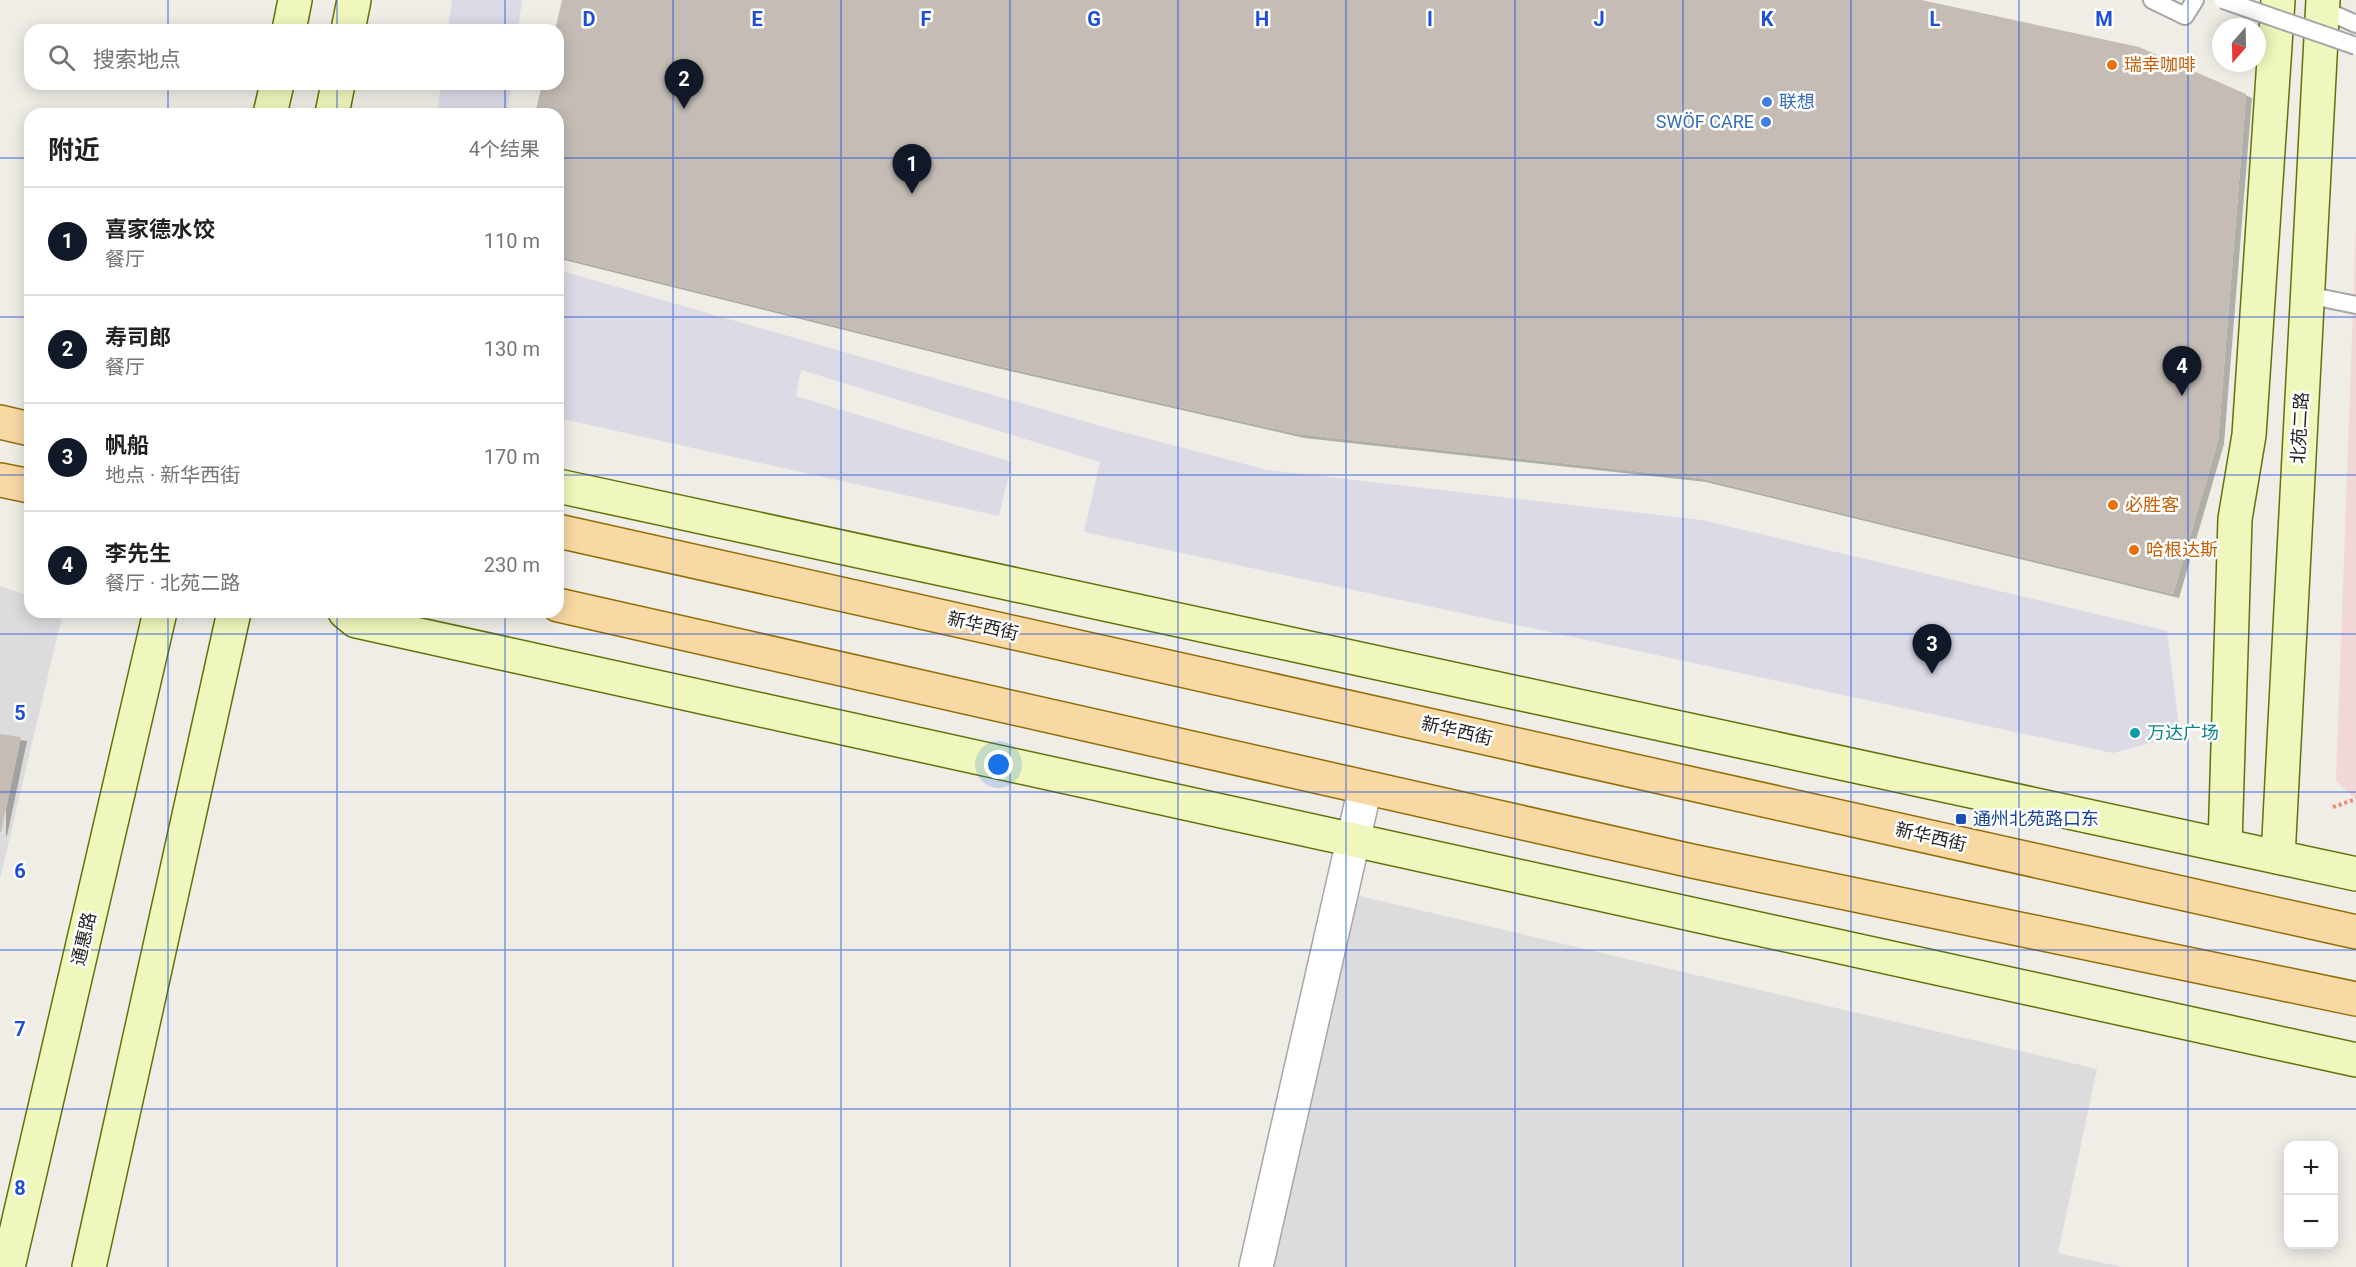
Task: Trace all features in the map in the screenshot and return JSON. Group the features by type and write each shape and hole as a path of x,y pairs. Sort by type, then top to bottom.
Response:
{"main road":[{"path":"0,422 24,428"},
{"path":"0,480 24,485"},
{"name":"新华西街","path":"564,532 2356,932"},
{"path":"564,606 1692,861 2356,999"}],"street":[{"path":"290,24 295,0"},
{"path":"349,24 354,0"},
{"path":"2225,845 2235,519 2249,435 2278,0"},
{"name":"北苑二路","path":"2278,857 2322,4"},
{"path":"271,108 276,90"},
{"path":"333,108 337,90"},
{"path":"564,487 2356,874"},
{"name":"通惠路","path":"9,1267 159,618"},
{"path":"89,1267 233,618"},
{"path":"352,618 356,621 2356,1060"},
{"path":"1256,1267 1365,788"}],"lane":[{"path":"2152,0 2186,16 2195,0"},
{"path":"2223,0 2356,46"},
{"path":"2322,4 2356,24"},
{"path":"2307,295 2356,305"}],"path":[{"path":"2333,807 2356,799"}],"shaded area":[{"path":"452,0 522,0 519,24 449,24"},
{"path":"440,90 510,90 508,108 438,108"},
{"path":"2356,225 2356,799 2336,781"},
{"path":"564,272 1108,428 1267,470 1702,520 2167,631 2180,735 2113,753 1084,532 1100,462 801,370 796,396 1012,462 999,516 564,419"},
{"path":"0,586 24,594 24,618 62,618 0,879"},
{"path":"1355,895 2097,1069 2058,1253 2121,1267 1265,1267"}],"building":[{"path":"562,0 1921,0 2139,47 2246,94 2218,440 2173,594 1700,478 1298,434 986,363 564,258 564,108 536,108 541,90 564,90 564,24 556,24"},
{"path":"0,734 21,737 1,832 0,832"}],"place":[{"name":"瑞幸咖啡","path":"2112,65"},
{"name":"联想","path":"1767,102"},
{"name":"寿司郎","path":"684,109"},
{"name":"SWÖF CARE","path":"1766,122"},
{"name":"喜家德水饺","path":"912,194"},
{"name":"李先生","path":"2182,396"},
{"name":"必胜客","path":"2113,505"},
{"name":"哈根达斯","path":"2134,550"},
{"name":"帆船","path":"1932,674"},
{"name":"万达广场","path":"2135,733"},
{"name":"通州北苑路口东","path":"1961,819"}]}
